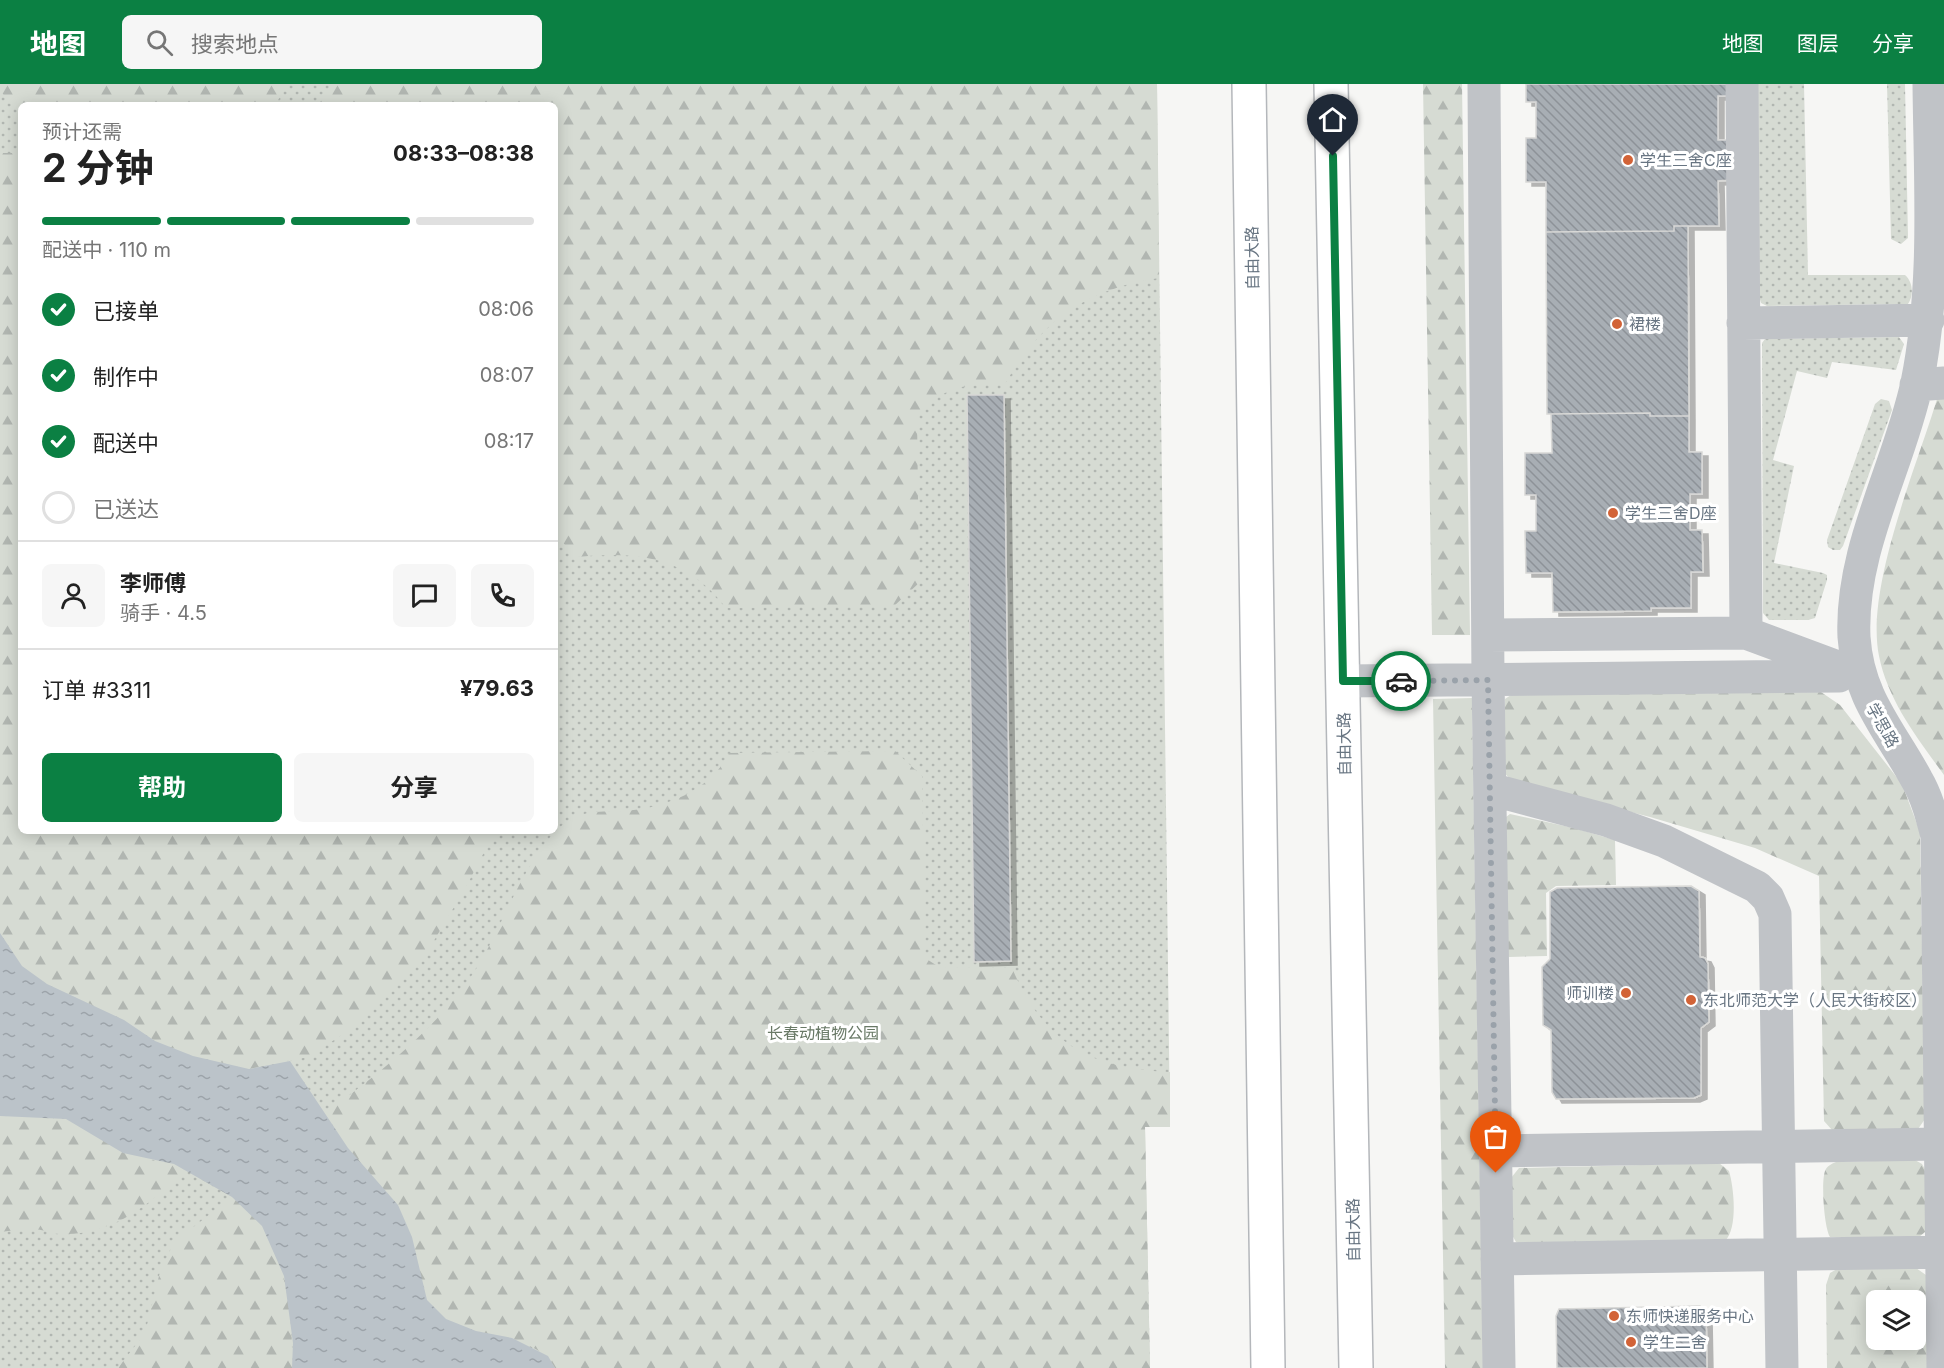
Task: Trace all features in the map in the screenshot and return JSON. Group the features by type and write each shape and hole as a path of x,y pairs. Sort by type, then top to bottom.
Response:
{"main road":[{"name":"自由大路","path":"1250,84 1268,1368"},
{"name":"自由大路","path":"1332,84 1356,1368"}],"lane":[{"path":"1484,84 1488,680 1499,1368"},
{"path":"1742,84 1746,633"},
{"name":"学思路","path":"1929,84 1932,257 1928,320 1930,384 1892,470 1864,553 1854,603 1854,638 1859,675 1872,708 1918,780 1937,836 1943,1368"},
{"path":"1743,323 1928,320"},
{"path":"1488,635 1746,633 1859,675"},
{"path":"1343,681 1859,675"},
{"path":"1490,789 1606,820 1664,841 1757,887 1768,898 1775,914 1782,1368"},
{"path":"1495,1151 1940,1144"},
{"path":"1497,1259 1942,1252"}],"green space":[{"name":"长春动植物公园","path":"0,84 1157,84 1170,1127 1145,1127 1150,1368 0,1368"},
{"path":"0,84 288,84 277,102 18,102 18,110 0,91"},
{"path":"332,84 1157,84 1159,278 1133,283 1088,299 1068,311 1034,342 1005,384 957,388 938,397 917,415 919,583 894,606 726,608 695,577 677,567 640,557 620,555 576,557 558,537 558,102 320,102"},
{"path":"1423,84 1462,84 1470,635 1432,635"},
{"path":"1758,84 1804,84 1808,275 1905,275 1912,289 1908,304 1767,306 1761,303 1759,296"},
{"path":"1887,84 1905,84 1908,238 1901,244 1891,239"},
{"path":"0,153 18,153 18,834 493,834 466,887 429,949 351,1029 308,1057 249,1069 193,1056 155,1041 124,1020 47,984 22,966 0,933"},
{"path":"1899,337 1904,344 1896,370 1832,362 1827,378 1797,371 1773,460 1794,466 1774,563 1823,573 1827,575 1827,580 1815,618 1769,620 1763,613 1762,343 1765,339"},
{"path":"1944,398 1944,775 1905,719 1889,689 1879,656 1877,628 1879,597 1895,527 1937,399"},
{"path":"1881,399 1889,401 1892,410 1843,546 1840,550 1833,550 1828,547 1827,540 1875,404"},
{"path":"1821,692 1840,705 1902,784 1920,832 1925,1119 1918,1129 1832,1130 1824,1121 1819,876 1755,848 1650,817 1514,782 1504,773 1505,699 1511,695"},
{"path":"1472,698 1483,1368 1445,1368 1433,699"},
{"path":"895,751 922,776 925,958 939,967 1012,968 1039,1015 1055,1033 1073,1047 1093,1058 1116,1065 1170,1072 1170,1127 1145,1127 1150,1368 555,1368 545,1356 532,1347 458,1326 434,1308 408,1251 386,1211 363,1171 325,1114 408,1047 446,1009 478,966 528,869 552,835 558,834 558,829 565,823 592,812 637,810 683,796 710,778 721,767 729,753"},
{"path":"1510,814 1615,840 1616,885 1556,886 1546,893 1547,956 1509,957 1506,954 1506,817"},
{"path":"0,1116 66,1119 150,1160 174,1164 185,1170 144,1206 129,1216 97,1230 60,1234 33,1229 0,1232"},
{"path":"1915,1160 1922,1164 1926,1171 1925,1232 1919,1237 1830,1237 1826,1224 1823,1194 1825,1171 1828,1166 1836,1162"},
{"path":"1719,1163 1729,1171 1733,1197 1732,1227 1725,1241 1523,1246 1516,1242 1512,1235 1511,1178 1519,1168"},
{"path":"232,1197 259,1223 278,1260 290,1313 292,1368 118,1368 145,1333 160,1272 174,1242"},
{"path":"1916,1268 1926,1275 1929,1368 1827,1368 1826,1285 1830,1273 1837,1269"}],"water":[{"path":"0,933 22,966 47,984 124,1020 155,1041 193,1056 249,1069 290,1061 348,1148 398,1205 412,1237 427,1300 446,1319 476,1331 512,1338 548,1356 555,1368 292,1368 293,1343 284,1276 262,1226 232,1197 174,1164 123,1153 66,1119 0,1116"}],"building":[{"name":"学生三舍C座","path":"1526,84 1729,84 1729,96 1718,96 1718,140 1729,140 1730,180 1718,181 1719,226 1674,226 1674,231 1546,232 1546,182 1526,182 1526,138 1536,138 1536,102 1526,102"},
{"name":"裙楼","path":"1674,226 1688,226 1689,416 1650,416 1650,413 1547,414 1546,232 1674,231"},
{"path":"967,395 1004,395 1011,961 974,962"},
{"name":"学生三舍D座","path":"1650,413 1650,416 1689,416 1689,452 1702,452 1702,494 1690,494 1690,530 1702,530 1703,572 1691,572 1691,608 1651,608 1651,611 1553,612 1552,573 1526,573 1525,531 1536,531 1536,495 1525,495 1525,453 1552,453 1551,414"},
{"name":"师训楼","path":"1691,886 1699,891 1700,957 1705,958 1708,964 1709,1022 1701,1028 1701,1095 1694,1098 1556,1099 1552,1092 1551,1030 1543,1025 1542,967 1550,959 1550,892 1557,888"},
{"name":"学生二舍","path":"1700,1306 1706,1314 1707,1368 1557,1368 1556,1316 1559,1309"}],"way so far":[{"path":"1401,681 1488,680 1496,1173"}],"place":[{"name":"学生三舍C座","path":"1628,160"},
{"name":"裙楼","path":"1617,324"},
{"name":"学生三舍D座","path":"1613,513"},
{"name":"师训楼","path":"1626,993"},
{"name":"东北师范大学（人民大街校区）","path":"1691,1000"},
{"name":"东师快递服务中心","path":"1614,1316"},
{"name":"学生二舍","path":"1631,1342"}],"route":[{"path":"1333,156 1343,681 1401,681"}]}
